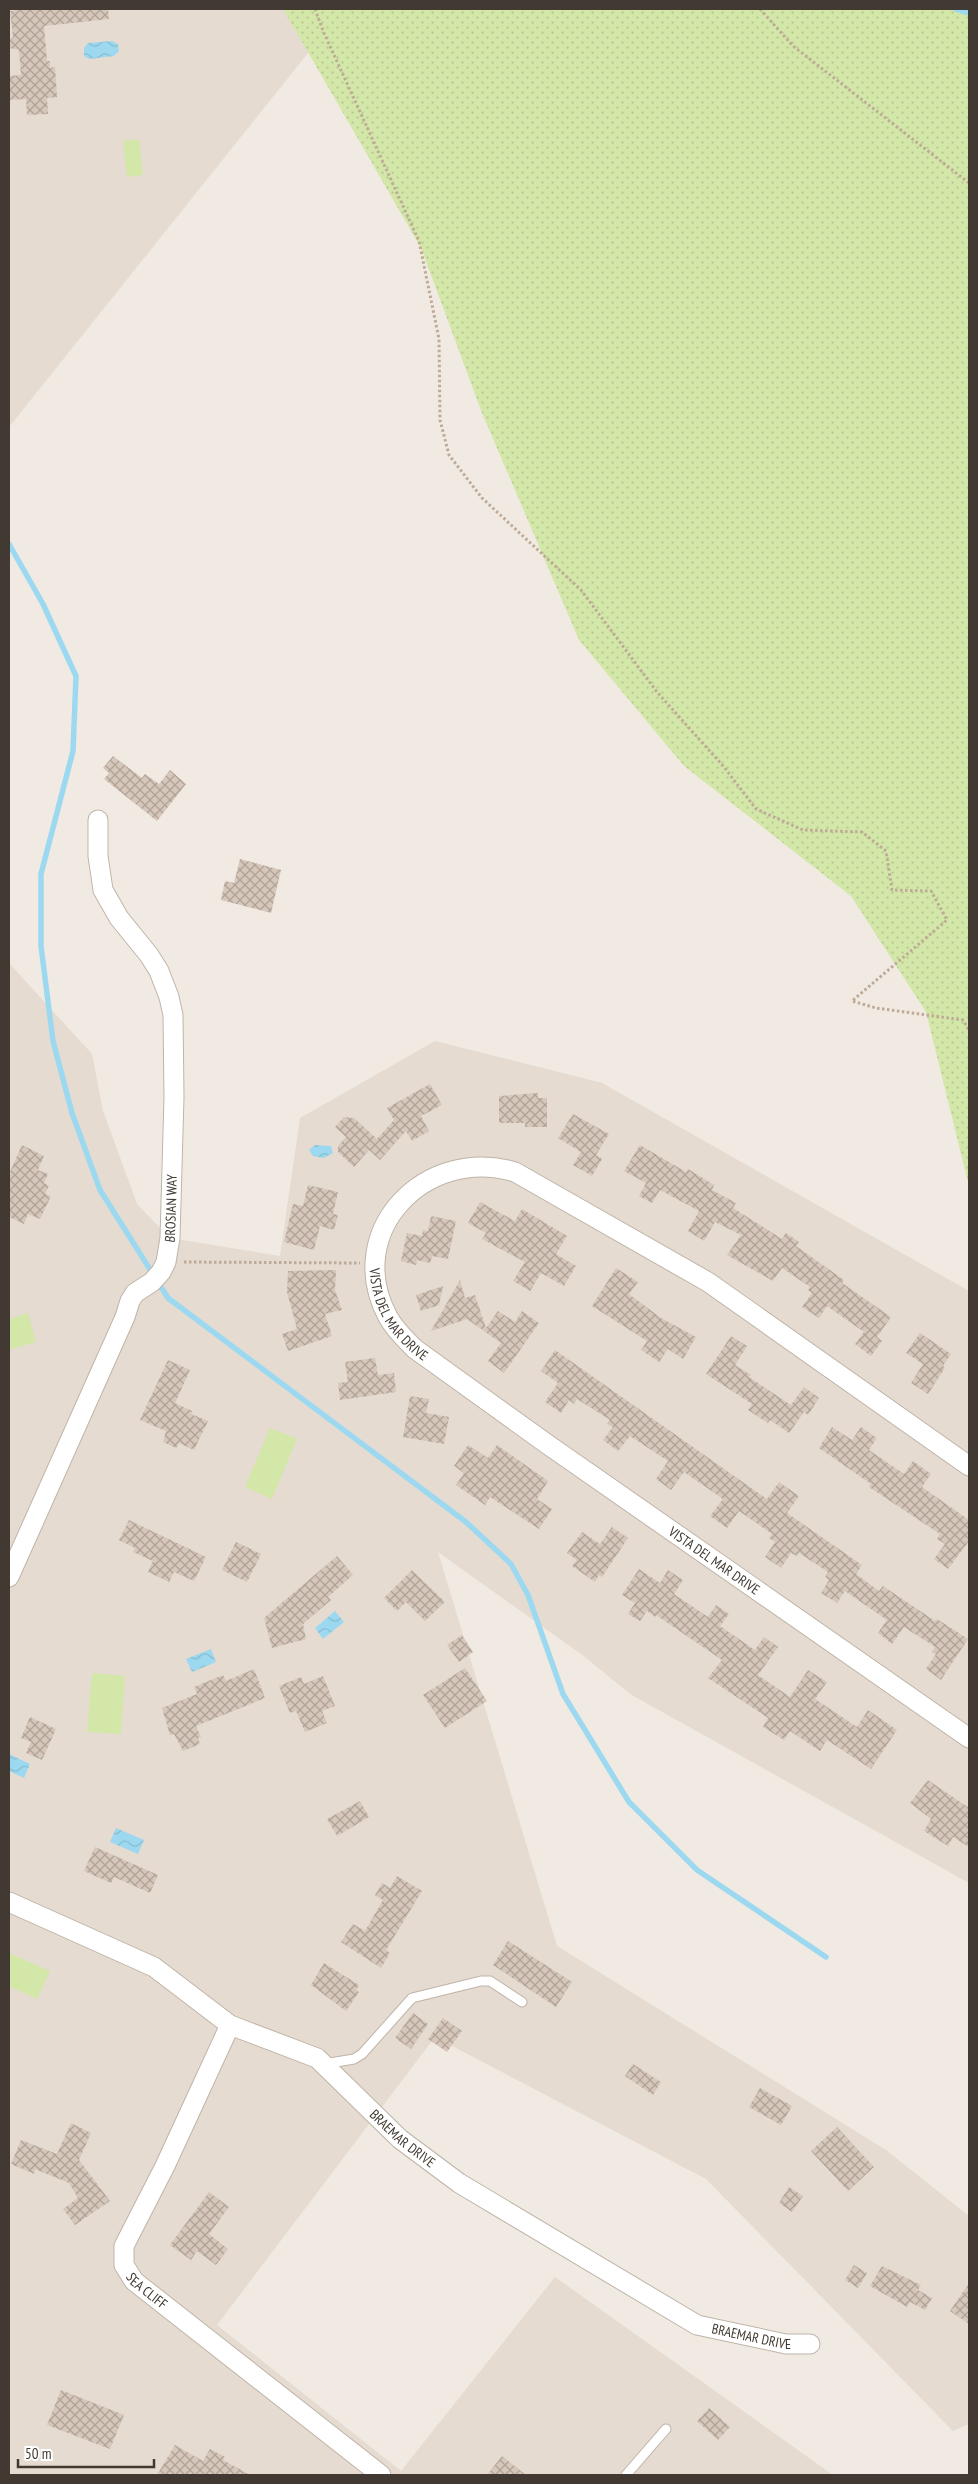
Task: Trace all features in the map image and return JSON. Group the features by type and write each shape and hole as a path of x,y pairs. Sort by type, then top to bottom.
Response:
{"street":[{"name":"BROSIAN WAY","path":"9,1576 125,1317 130,1301 135,1293 156,1278 166,1262 170,1238 174,1097 172,1015 169,997 159,971 149,955 118,918 103,890 98,856 98,820"},
{"name":"VISTA DEL MAR DRIVE","path":"966,1729 547,1444 415,1349 400,1334 388,1316 378,1286 376,1263 379,1243 387,1223 405,1196 441,1172 462,1167 484,1165 515,1172 708,1282 969,1466"},
{"name":"BRAEMAR DRIVE","path":"9,1902 154,1967 230,2025 317,2058 400,2139 458,2184 655,2302 697,2325 786,2344 810,2344"},
{"name":"SEA CLIFF","path":"230,2025 165,2166 124,2246 124,2265 134,2281 382,2475"}],"lane":[{"path":"324,2064 354,2059 362,2054 412,1998 482,1981 490,1981 522,2002"},
{"path":"626,2475 666,2429"}],"path":[{"path":"315,9 419,241 438,339 440,420 449,455 482,498 580,590 657,692 724,767 756,809 803,830 862,832 886,851 892,890 931,891 947,920 852,1001 876,1008 963,1020 969,1030"},
{"path":"760,9 793,46 969,183"},
{"path":"166,1262 376,1263"}],"shaded area":[{"path":"9,9 306,9 324,33 9,427"},
{"path":"9,963 92,1054 103,1111 137,1204 170,1238 280,1256 300,1118 435,1041 602,1083 969,1291 969,1883 630,1694 585,1657 438,1552 557,1946 886,2150 969,2216 969,2424 953,2431 706,2179 435,2037 217,2325 401,2471 555,2277 833,2475 9,2475"}],"green space":[{"path":"283,9 969,9 969,1186 926,1012 851,896 684,766 579,640 482,413 421,248"},
{"path":"139,139 143,175 127,177 123,141"},
{"path":"28,1313 36,1342 9,1350 9,1319"},
{"path":"270,1428 297,1439 272,1499 245,1487"},
{"path":"92,1673 125,1676 121,1734 87,1732"},
{"path":"9,1953 50,1971 37,1999 9,1986"}],"water":[{"path":"112,41 118,44 119,51 114,56 89,59 84,56 84,48 88,43"},
{"path":"315,1145 331,1146 333,1153 324,1158 313,1156 309,1150"},
{"path":"335,1611 344,1622 323,1639 315,1628"},
{"path":"211,1649 216,1662 192,1672 186,1659"},
{"path":"9,1754 30,1764 24,1778 9,1771"},
{"path":"116,1828 144,1840 138,1854 110,1842"}],"building":[{"path":"25,9 108,9 109,19 44,26 47,61 50,61 50,68 55,67 57,97 47,98 48,114 27,115 26,99 9,100 9,76 21,75 19,50 9,48 9,41 13,37 10,11"},
{"path":"113,756 142,778 145,774 159,784 170,770 186,784 157,821 104,779 109,773 103,768"},
{"path":"240,859 281,870 271,913 221,900 225,881 234,883"},
{"path":"430,1084 442,1105 421,1116 429,1131 412,1141 406,1131 380,1160 369,1150 354,1167 338,1152 338,1146 346,1137 335,1127 344,1117 354,1118 377,1139 394,1120 387,1108"},
{"path":"538,1093 538,1098 547,1098 547,1127 525,1127 525,1123 499,1123 499,1096"},
{"path":"573,1114 609,1134 596,1155 602,1159 592,1176 573,1165 581,1152 558,1138"},
{"path":"22,1145 44,1156 38,1170 48,1174 44,1183 49,1186 45,1194 51,1196 40,1219 28,1214 24,1224 9,1217 9,1174"},
{"path":"640,1145 686,1172 688,1169 714,1185 712,1190 736,1203 733,1208 782,1239 786,1233 799,1242 796,1246 844,1280 842,1283 891,1317 877,1337 882,1341 871,1356 855,1344 864,1332 827,1306 819,1318 802,1307 812,1293 808,1290 810,1287 782,1268 773,1281 727,1255 741,1235 715,1222 704,1241 688,1231 699,1211 660,1190 652,1203 639,1196 646,1183 624,1171"},
{"path":"308,1185 338,1192 333,1214 338,1215 334,1230 320,1226 314,1250 284,1242 293,1204 303,1206"},
{"path":"480,1202 515,1221 522,1209 567,1236 556,1254 576,1266 564,1286 541,1273 530,1291 513,1281 525,1262 482,1239 486,1233 468,1223"},
{"path":"431,1216 456,1221 448,1259 432,1256 430,1263 417,1260 416,1265 401,1261 407,1233 422,1236 423,1230 428,1231"},
{"path":"616,1268 638,1282 629,1294 661,1318 696,1337 683,1359 668,1349 659,1362 641,1350 647,1341 592,1306"},
{"path":"336,1270 335,1290 342,1310 325,1314 332,1336 288,1351 282,1334 297,1329 287,1292 288,1271"},
{"path":"460,1280 465,1298 475,1295 486,1328 498,1311 515,1322 522,1311 539,1323 504,1373 488,1361 501,1343 467,1319 431,1331"},
{"path":"443,1286 439,1305 421,1311 416,1295"},
{"path":"920,1333 951,1354 943,1366 945,1368 928,1394 911,1383 923,1364 906,1353"},
{"path":"731,1336 747,1346 735,1365 751,1375 749,1377 791,1405 804,1387 819,1398 808,1415 804,1412 789,1433 770,1420 768,1423 748,1410 752,1404 706,1374"},
{"path":"555,1350 767,1499 779,1482 799,1496 787,1513 862,1565 856,1574 879,1591 883,1586 935,1621 937,1619 968,1639 941,1680 926,1669 936,1654 932,1652 935,1647 904,1627 892,1644 878,1633 887,1620 845,1591 837,1603 821,1593 829,1580 825,1577 828,1572 799,1553 797,1556 791,1553 781,1568 765,1557 775,1542 769,1538 772,1534 739,1511 727,1528 710,1516 723,1499 684,1472 671,1490 656,1479 668,1461 630,1436 618,1451 603,1440 613,1427 607,1424 610,1420 577,1399 574,1404 569,1400 561,1413 545,1402 558,1383 541,1371"},
{"path":"375,1358 378,1375 394,1373 396,1392 340,1400 338,1383 348,1382 345,1362"},
{"path":"168,1360 190,1370 175,1403 192,1411 191,1414 208,1421 194,1450 179,1443 176,1448 163,1442 166,1431 140,1420"},
{"path":"410,1396 429,1399 426,1413 449,1417 444,1444 403,1437"},
{"path":"832,1427 852,1440 861,1427 877,1438 869,1450 904,1474 913,1461 931,1474 922,1487 969,1520 969,1541 948,1569 934,1559 945,1544 937,1539 940,1534 869,1487 871,1484 819,1448"},
{"path":"468,1445 488,1458 497,1445 548,1481 537,1499 552,1509 539,1529 490,1497 485,1505 456,1485 464,1473 454,1466"},
{"path":"129,1520 206,1557 194,1581 174,1572 169,1582 148,1572 153,1561 133,1552 135,1548 119,1540"},
{"path":"612,1527 628,1538 602,1577 599,1575 595,1582 572,1566 577,1560 567,1553 582,1532 600,1544"},
{"path":"236,1542 261,1554 247,1582 222,1570"},
{"path":"337,1556 353,1575 328,1597 331,1600 303,1624 306,1639 272,1648 264,1618"},
{"path":"639,1569 660,1583 668,1570 683,1580 674,1594 708,1617 716,1605 729,1614 720,1626 755,1650 764,1637 778,1647 758,1675 790,1697 808,1670 827,1682 815,1699 857,1727 868,1710 897,1730 871,1769 827,1740 820,1751 790,1731 784,1740 763,1727 768,1718 708,1678 722,1660 656,1615 655,1617 647,1611 640,1621 628,1614 635,1603 622,1595"},
{"path":"412,1570 445,1602 425,1621 406,1602 397,1611 384,1598"},
{"path":"462,1635 473,1652 459,1662 447,1645"},
{"path":"465,1668 487,1701 445,1728 423,1695"},
{"path":"254,1669 265,1698 196,1726 201,1737 198,1738 200,1744 183,1751 174,1734 170,1735 162,1708 197,1694 194,1687 223,1675 226,1681"},
{"path":"323,1676 335,1706 322,1711 327,1723 305,1732 296,1711 290,1713 279,1686 301,1677 304,1684"},
{"path":"30,1717 56,1729 42,1760 26,1753 31,1742 21,1738"},
{"path":"928,1780 969,1808 969,1847 953,1837 948,1846 924,1831 931,1819 910,1803"},
{"path":"360,1801 369,1817 337,1836 327,1819"},
{"path":"95,1847 158,1875 150,1893 114,1877 111,1883 84,1871"},
{"path":"397,1876 422,1891 386,1950 390,1953 381,1968 341,1942 353,1924 365,1931 383,1900 375,1895 382,1883 390,1888"},
{"path":"508,1941 572,1982 556,2007 493,1965"},
{"path":"324,1963 359,1985 356,1990 359,1992 346,2011 311,1985"},
{"path":"413,2013 428,2024 411,2049 395,2038"},
{"path":"443,2018 462,2031 447,2052 428,2039"},
{"path":"633,2064 661,2082 653,2095 625,2076"},
{"path":"760,2088 792,2106 781,2125 749,2107"},
{"path":"71,2123 91,2133 79,2160 110,2201 75,2225 63,2209 78,2198 69,2183 35,2169 34,2174 11,2164 21,2140 57,2154"},
{"path":"837,2127 874,2167 848,2191 811,2151"},
{"path":"789,2187 803,2196 792,2212 779,2203"},
{"path":"209,2192 229,2207 209,2234 228,2249 216,2265 197,2251 191,2260 170,2245"},
{"path":"854,2265 867,2273 858,2288 845,2280"},
{"path":"882,2266 921,2285 918,2290 932,2298 925,2310 910,2302 907,2307 870,2286"},
{"path":"969,2283 969,2324 950,2311"},
{"path":"61,2390 124,2415 110,2449 47,2425"},
{"path":"709,2408 730,2427 718,2440 697,2421"},
{"path":"175,2445 203,2461 210,2449 225,2457 223,2460 250,2475 157,2475"},
{"path":"502,2456 526,2475 487,2475"}],"waterway":[{"path":"956,9 969,13"},
{"path":"9,544 43,604 76,676 73,751 41,874 41,946 53,1041 72,1113 100,1190 168,1298 466,1522 511,1564 528,1595 563,1694 629,1802 697,1870 826,1957"}]}
